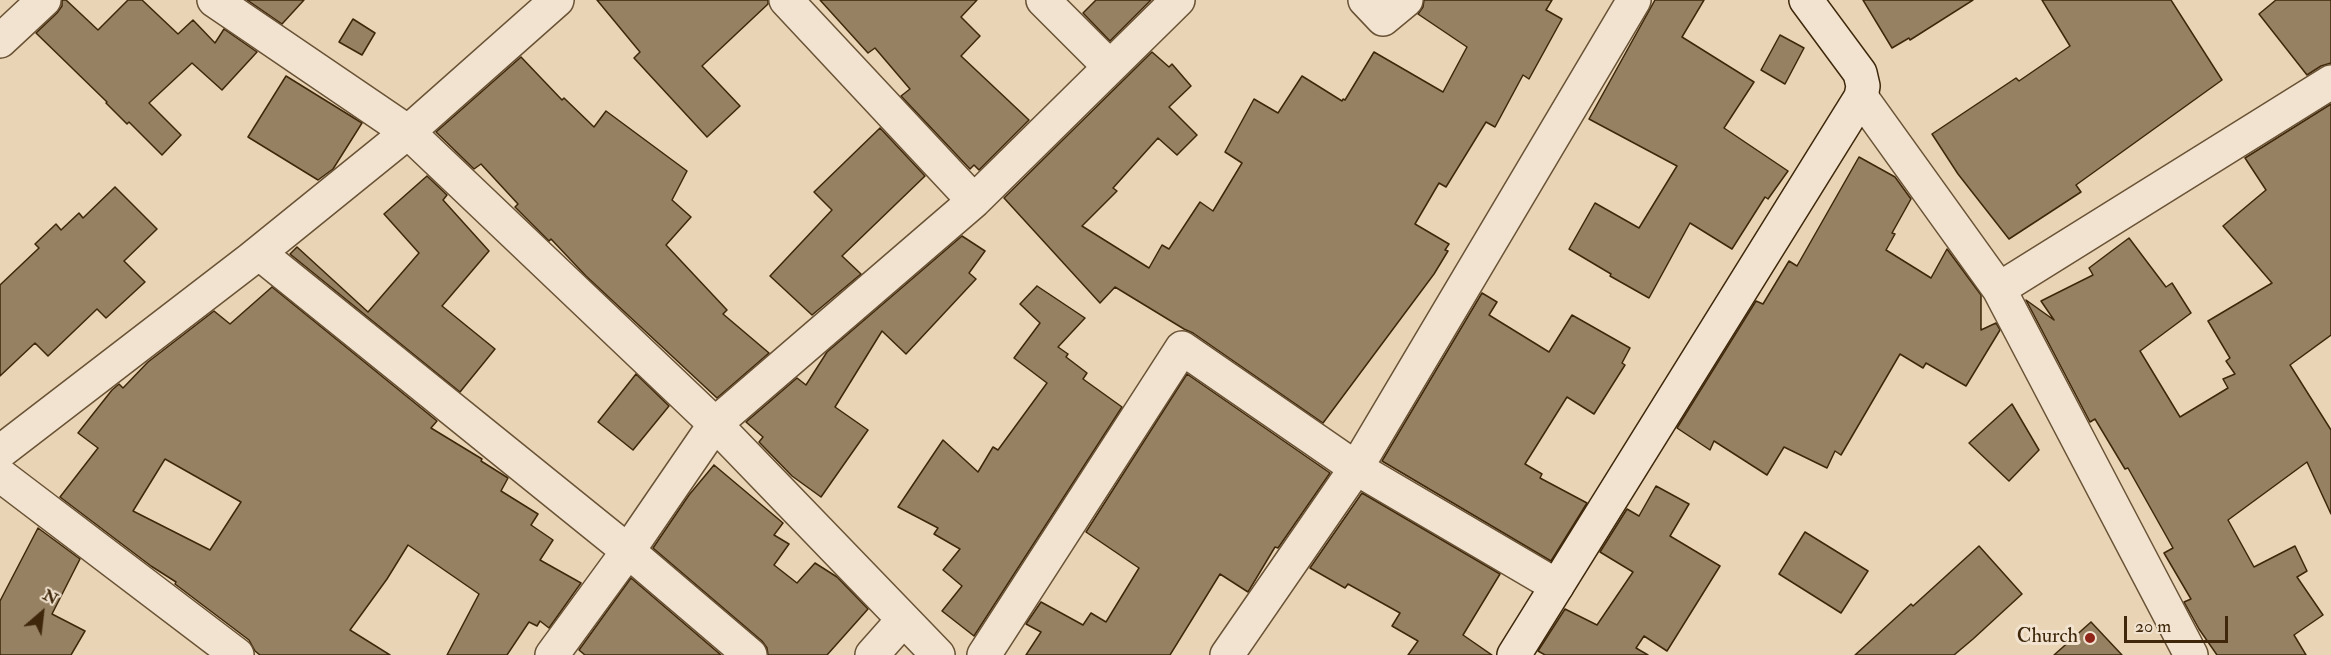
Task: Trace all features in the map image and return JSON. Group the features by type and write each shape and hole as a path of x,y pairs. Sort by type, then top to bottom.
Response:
{"street":[{"path":"0,41 44,0"},
{"path":"214,0 408,132 715,424 938,655"},
{"path":"0,452 259,253 408,132 557,0"},
{"path":"786,0 974,201"},
{"path":"1043,0 1110,67"},
{"path":"552,655 628,551 715,424 974,201 1178,0"},
{"path":"1365,0 1383,19 1406,0"},
{"path":"1227,655 1356,468 1634,0"},
{"path":"1514,655 1861,98 1863,86 1860,73 1806,0"},
{"path":"1999,290 2331,82"},
{"path":"1861,98 1999,290 2192,655"},
{"path":"259,253 628,551 750,655"},
{"path":"984,655 1182,348 1356,468 1557,586"},
{"path":"0,475 237,655"},
{"path":"872,655 903,620"}],"building":[{"path":"62,0 66,0 98,30 128,0 142,0 178,34 193,20 215,43 224,29 257,52 222,90 192,63 149,103 181,135 162,155 129,122 127,124 36,33 57,13 62,6"},
{"path":"247,0 304,0 282,24"},
{"path":"597,0 768,0 768,4 702,66 740,106 707,137 634,58 640,52"},
{"path":"820,0 977,0 961,17 980,36 961,56 1029,120 979,170 974,165 970,169 901,96 910,89 875,48 868,53"},
{"path":"1096,0 1151,0 1110,41 1083,13"},
{"path":"1424,0 1552,0 1546,10 1562,19 1529,79 1523,75 1495,127 1486,122 1446,187 1439,183 1415,224 1449,244 1445,250 1448,251 1434,274 1323,423 1193,333 1115,287 1100,303 1004,198 1152,52 1169,67 1172,64 1191,86 1169,107 1197,135 1177,155 1158,138 1113,188 1117,191 1082,226 1149,268 1162,245 1169,249 1200,202 1213,211 1242,163 1225,152 1254,99 1278,113 1302,76 1342,101 1345,100 1374,52 1443,92 1467,47 1418,14 1423,7"},
{"path":"1655,0 1704,0 1682,37 1754,82 1724,128 1788,171 1768,199 1765,197 1732,249 1690,223 1649,298 1569,249 1595,203 1639,228 1677,166 1589,119"},
{"path":"1863,0 1973,0 1910,40 1909,38 1892,48"},
{"path":"2042,0 2171,0 2222,80 2076,185 2081,192 2009,239 1958,174 1932,134 2016,78 2019,81 2070,46"},
{"path":"2276,0 2331,0 2331,63 2307,75 2259,14"},
{"path":"353,19 375,33 362,55 339,42"},
{"path":"1780,35 1804,48 1785,84 1761,70"},
{"path":"521,57 562,100 564,98 594,127 606,111 687,171 672,200 691,217 666,245 727,310 723,314 769,353 717,398 586,276 551,239 549,241 515,207 518,204 481,164 474,169 436,132"},
{"path":"286,76 362,123 333,169 318,180 248,137"},
{"path":"2331,104 2331,335 2290,365 2331,430 2331,514 2307,462 2228,520 2254,567 2295,546 2307,571 2297,577 2323,615 2294,635 2306,655 2217,655 2184,602 2191,599 2164,553 2173,548 2128,468 2125,469 2095,419 2090,422 2026,300 2054,320 2041,301 2093,275 2089,268 2129,238 2166,287 2172,283 2191,313 2140,351 2180,417 2228,388 2223,379 2235,374 2226,361 2230,358 2208,321 2272,283 2223,226 2266,190 2245,158"},
{"path":"880,128 925,176 842,256 861,274 812,315 770,276 832,210 814,192"},
{"path":"1859,157 1895,177 1911,199 1892,233 1895,234 1886,250 1931,278 1947,249 1981,295 1981,330 1996,323 2000,330 1966,386 1926,363 1923,368 1900,354 1841,455 1835,451 1827,468 1784,447 1767,475 1714,441 1710,450 1677,428 1756,301 1763,304 1789,261 1797,266"},
{"path":"427,176 447,195 443,200 489,251 442,306 495,349 460,392 290,254 297,247 368,312 419,253 384,214"},
{"path":"115,187 157,229 124,261 145,282 106,318 97,309 48,356 35,343 0,376 0,285 39,248 35,244 56,224 61,230 79,213 83,218"},
{"path":"962,236 985,251 969,273 976,279 906,354 882,331 835,407 868,430 821,497 792,476 759,442 763,437 746,422 797,378 806,385 827,352"},
{"path":"1037,286 1085,318 1058,347 1068,354 1066,357 1087,373 1083,379 1122,407 974,636 942,611 962,586 943,570 960,549 934,534 938,528 898,507 943,440 978,472 993,447 998,450 1047,383 1014,358 1040,323 1020,304"},
{"path":"272,287 437,421 431,428 508,478 501,491 538,514 531,525 553,540 540,560 581,583 549,628 540,621 537,626 529,622 507,655 447,655 479,594 408,545 387,579 350,630 390,655 260,655 249,640 175,584 176,582 151,566 60,497 98,448 78,433 112,390 119,384 123,388 148,362 214,311 230,324","holes":["165,459 241,502 210,550 133,511"]},
{"path":"1482,293 1497,302 1489,315 1549,352 1572,315 1630,348 1622,363 1625,365 1594,414 1567,397 1525,464 1542,474 1540,478 1587,503 1551,561 1382,461"},
{"path":"636,374 669,406 633,450 598,422"},
{"path":"1187,374 1330,473 1278,548 1275,547 1248,592 1220,574 1170,655 1026,655 1041,632 1026,624 1041,602 1083,625 1091,613 1106,622 1139,568 1086,532"},
{"path":"2012,404 2039,450 2009,481 1969,443"},
{"path":"714,465 783,523 774,535 789,544 774,565 797,583 815,563 837,577 868,609 827,655 768,655 767,648 762,641 653,548 689,495"},
{"path":"1656,486 1689,504 1670,536 1720,566 1667,651 1644,636 1636,648 1648,655 1545,655 1538,651 1565,609 1597,625 1633,572 1600,552 1627,509 1639,516"},
{"path":"1362,493 1500,574 1463,635 1492,655 1408,655 1418,641 1392,626 1400,613 1348,584 1345,588 1310,568"},
{"path":"38,528 80,559 52,614 85,631 71,655 0,655 0,601"},
{"path":"1805,532 1868,571 1841,613 1779,574"},
{"path":"1979,546 2022,594 1973,639 1954,655 1855,655 1911,604 1913,606"},
{"path":"631,578 721,655 585,655 579,650"},
{"name":"Church","path":"2091,622 2122,655 2054,655"}],"place":[{"name":"Church","path":"2090,638"}]}
